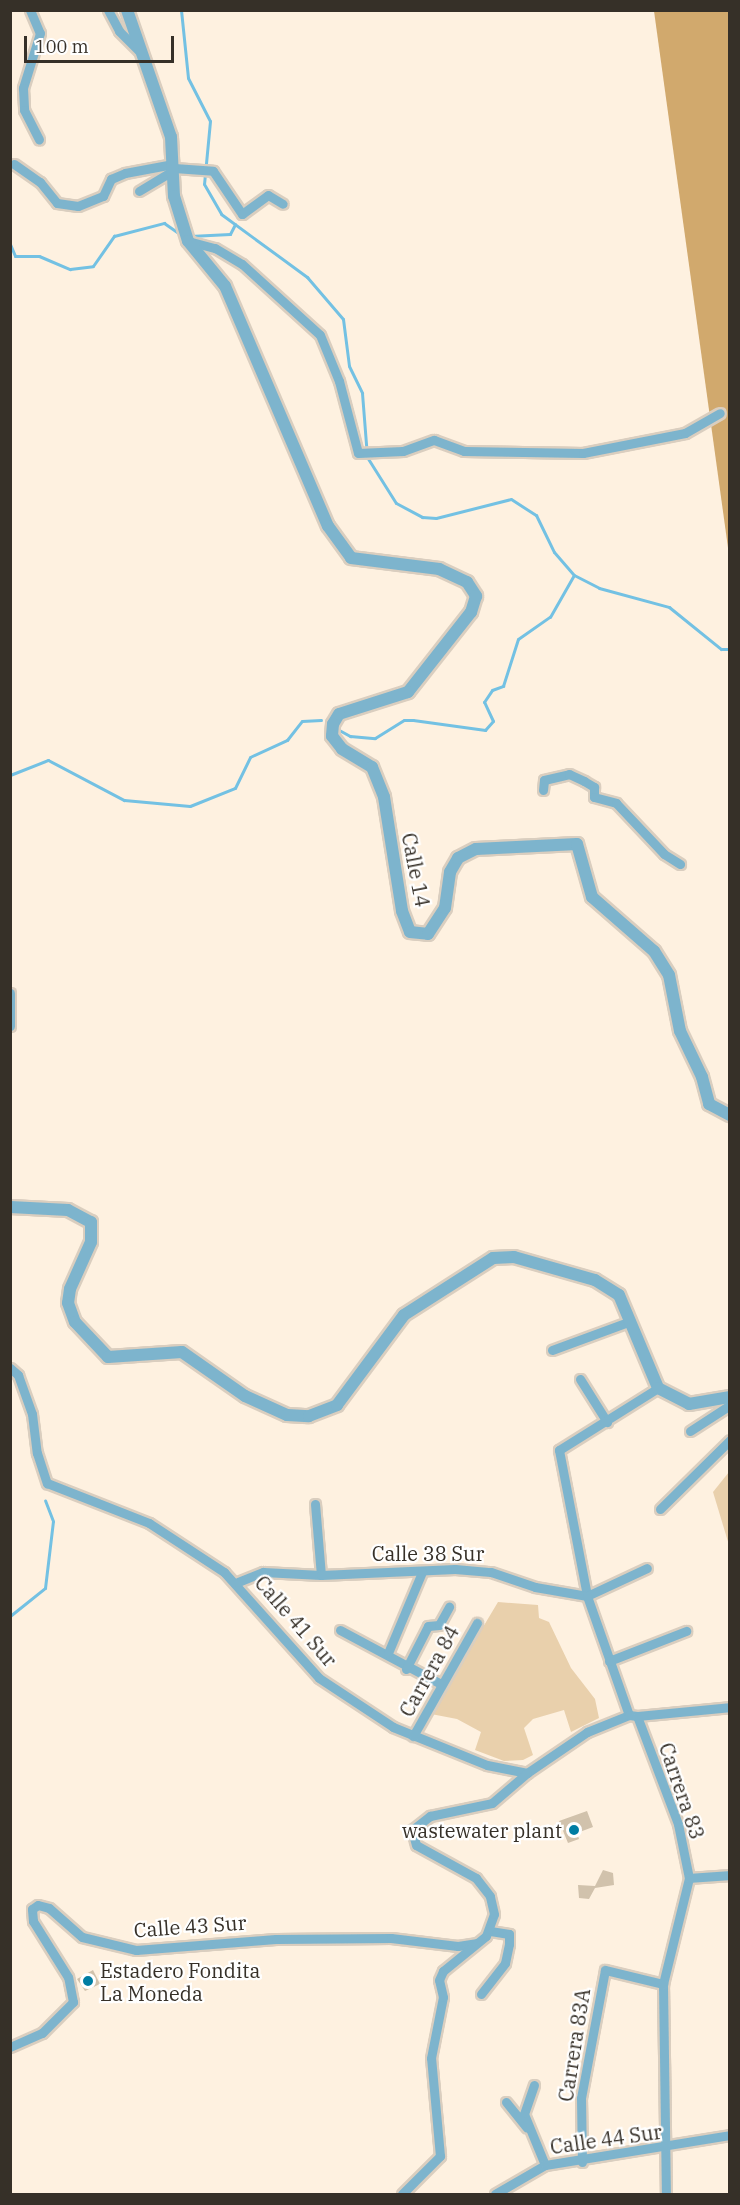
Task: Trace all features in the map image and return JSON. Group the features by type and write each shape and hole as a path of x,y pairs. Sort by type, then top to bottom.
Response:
{"street":[{"path":"30,10 40,33 23,88 24,110 39,139"},
{"path":"108,10 119,31 144,55"},
{"path":"127,10 171,137 174,196 188,241 215,248 242,264 320,335 330,353 360,453 403,451 434,440 464,451 583,453 685,433 720,413"},
{"path":"14,164 40,182 57,203 78,206 103,196 111,179 130,170 174,167 213,171 242,213 271,194 283,204"},
{"path":"139,191 174,167"},
{"name":"Calle 14","path":"188,241 225,286 328,526 351,558 418,564 467,582 476,596 471,612 446,638 408,692 339,714 333,724 332,736 342,749 372,767 384,797 402,911 410,933 428,934 445,908 450,872 458,858 476,849 577,844 592,897 654,951 669,975 681,1031 702,1077 709,1104 729,1115"},
{"path":"543,790 544,780 569,774 584,781 594,787 594,797 616,803 664,854 680,864"},
{"path":"10,993 10,1026"},
{"path":"10,1207 68,1210 91,1222 91,1242 70,1289 69,1303 75,1322 108,1357 182,1352 245,1396 274,1411 300,1417 337,1406 404,1315 486,1260 514,1257 580,1274 619,1295 658,1388 689,1404 729,1397"},
{"path":"552,1350 631,1321"},
{"name":"Calle 41 Sur","path":"10,1368 18,1375 32,1414 37,1453 47,1484 149,1523 238,1582 319,1678 366,1711 413,1736 487,1765 527,1773"},
{"path":"580,1378 607,1422 658,1388"},
{"path":"690,1431 729,1405"},
{"name":"Carrera 83","path":"607,1422 559,1450 587,1596 609,1661 678,1824 689,1878 663,1984 663,2150 666,2194"},
{"path":"660,1509 729,1440"},
{"path":"315,1504 321,1575"},
{"path":"587,1596 647,1568"},
{"name":"Calle 38 Sur","path":"238,1582 263,1572 321,1575 491,1572 561,1594 587,1596"},
{"path":"388,1653 422,1572"},
{"path":"405,1669 428,1626 438,1626 449,1607"},
{"name":"Carrera 84","path":"413,1736 477,1623"},
{"path":"340,1630 388,1653 405,1669 441,1684"},
{"path":"609,1661 686,1631"},
{"path":"402,2194 440,2156 431,2058 443,1997 439,1980 490,1931 494,1907 487,1890 463,1868 416,1845 414,1826 440,1812 492,1803 527,1773 587,1732 633,1715 729,1707"},
{"path":"689,1878 729,1875"},
{"name":"Calle 43 Sur","path":"10,2047 42,2032 73,2002 68,1977 33,1921 32,1909 38,1905 50,1908 82,1937 136,1950 276,1939 391,1938 458,1946 476,1943"},
{"path":"481,1994 505,1963 509,1944 509,1934 490,1931"},
{"name":"Carrera 83A","path":"582,2162 581,2098 605,1970 663,1984"},
{"path":"527,2128 524,2114 534,2085"},
{"path":"506,2102 527,2128 545,2165"},
{"name":"Calle 44 Sur","path":"495,2194 545,2165 663,2150 729,2135"}],"shaded area":[{"path":"654,11 729,11 729,555"},
{"path":"730,1472 729,1545 713,1492"},
{"path":"498,1602 538,1605 539,1618 549,1622 571,1668 595,1699 599,1718 571,1732 564,1710 533,1719 524,1728 533,1755 523,1760 504,1761 475,1750 481,1732 457,1719 431,1714"}],"building":[{"name":"wastewater plant","path":"587,1811 593,1827 577,1833 579,1839 568,1843 559,1821"},
{"path":"603,1870 613,1873 614,1885 595,1888 589,1899 579,1898 578,1885 595,1886"},
{"name":"Estadero Fondita La Moneda","path":"93,1970 100,1984 85,1991 77,1979"}],"waterway":[{"path":"181,10 188,78 210,121 204,184 221,214 307,277 343,319 349,366 362,393 367,457 396,503 422,517 436,518 511,499 536,515 554,552 574,575 599,588 669,607 721,649 730,649"},
{"path":"10,244 15,256 39,256 70,269 93,266 114,236 164,223 181,235"},
{"path":"190,236 230,234 235,224"},
{"path":"339,730 350,736 375,738 404,720 485,730 493,721 484,702 492,690 503,686 518,639 550,617 574,575"},
{"path":"10,775 48,760 124,800 190,806 235,788 250,757 287,740 302,721 321,720"},
{"path":"10,1616 45,1588 53,1521 45,1500"}],"place":[{"name":"wastewater plant","path":"574,1830"},
{"name":"Estadero Fondita La Moneda","path":"88,1981"}]}
